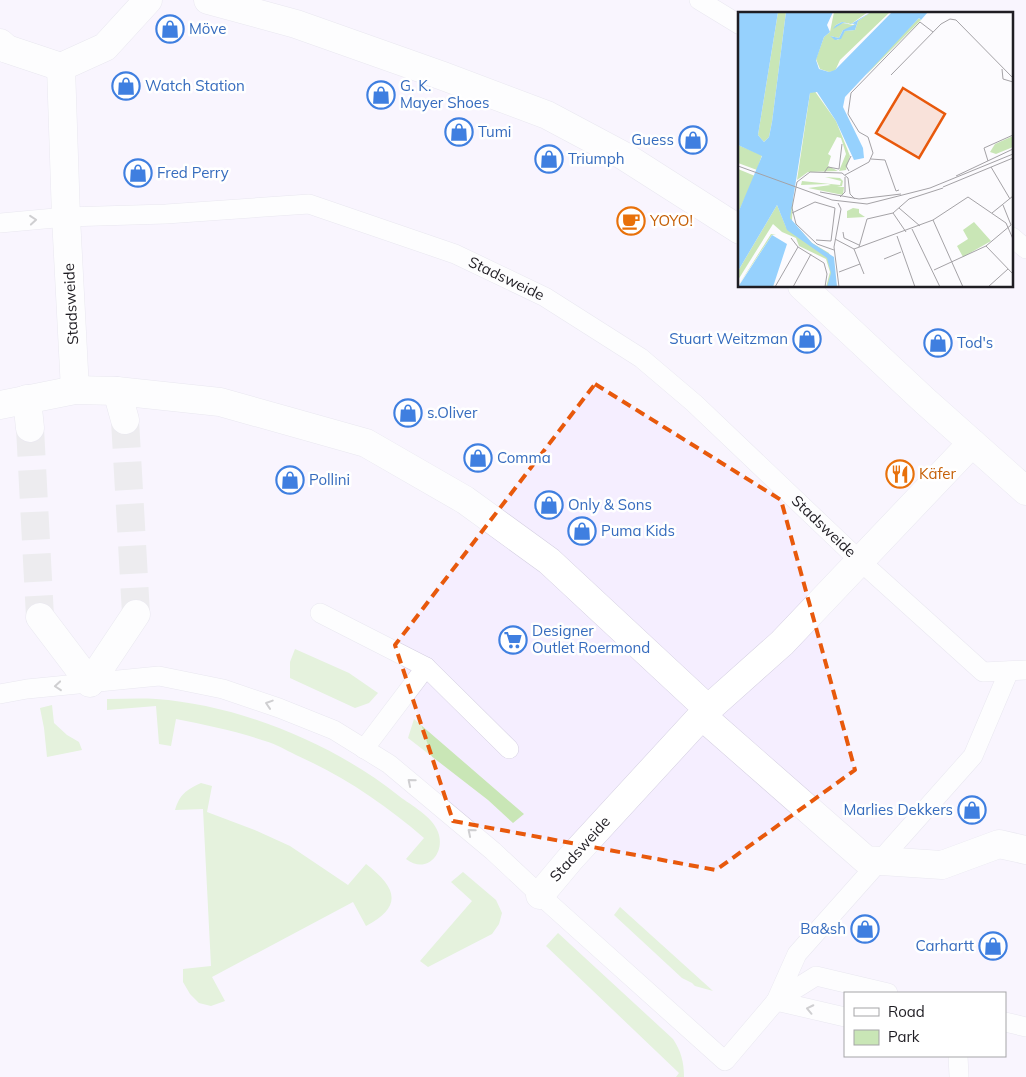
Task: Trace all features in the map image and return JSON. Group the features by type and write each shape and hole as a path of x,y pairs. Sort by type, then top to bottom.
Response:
{"street":[{"path":"0,43 7,49 61,67 105,47 148,0"},
{"path":"208,0 296,24 444,76 547,115 624,156 738,229"},
{"name":"Stadsweide","path":"61,67 66,217 75,390"},
{"path":"804,288 1026,491"},
{"path":"0,405 75,390 117,391 220,402 366,443 465,500 549,560 705,712 866,860 942,865 999,844 1026,850"},
{"path":"117,391 125,420"},
{"path":"27,399 30,428"},
{"name":"Stadsweide","path":"540,895 705,712 782,643 972,443"},
{"path":"40,617 90,683 136,614"}],"lane":[{"path":"699,0 738,24"},
{"name":"Stadsweide","path":"0,223 66,217 166,214 309,204 455,254 545,296 641,358 694,403 860,560 983,672 1017,670"},
{"path":"1014,239 1026,249"},
{"path":"320,613 426,667 509,749"},
{"path":"364,749 426,667"},
{"name":"Stadsweide","path":"776,1002 797,954 973,756 1017,670"},
{"path":"0,694 27,689 159,676 223,690 279,708 334,730 389,764 493,851 725,1061 776,1002 816,976 884,992"},
{"path":"776,1002 844,1017"},
{"path":"1006,1022 1026,1027"},
{"path":"958,1057 958,1076"}],"highlighted area":[{"path":"595,384 781,500 855,770 716,870 453,821 395,645"}],"shaded area":[{"name":"Designer Outlet Roermond","path":"0,0 1026,0 1026,1077 0,1077"}],"green space":[{"path":"295,649 349,673 378,693 369,703 355,708 290,678 290,662"},
{"path":"107,699 156,699 220,709 285,730 316,744 373,777 426,816 438,832 440,840 437,854 427,863 421,864 406,859 424,838 363,792 330,772 277,745 232,731 176,719 171,746 159,744 156,706 107,710"},
{"path":"52,705 54,723 67,735 79,742 82,750 47,757 40,708"},
{"path":"414,719 524,814 513,823 488,800 408,738"},
{"path":"201,783 212,786 207,812 290,846 348,885 366,864 376,872 389,888 392,896 391,904 378,919 366,926 353,902 212,977 225,1001 211,1006 199,1003 190,994 183,982 183,969 211,966 203,809 175,810 184,793"},
{"path":"463,872 496,900 502,913 499,924 492,934 428,967 420,961 472,901 451,882"},
{"path":"620,907 713,991 695,986 682,978 614,915"},
{"path":"558,933 673,1039 681,1057 684,1077 676,1077 679,1073 546,946"}],"tunnel":[{"path":"125,420 136,614"},
{"path":"30,428 40,617"}],"place":[{"name":"Möve","path":"170,29"},
{"name":"Watch Station","path":"126,86"},
{"name":"G. K. Mayer Shoes","path":"381,95"},
{"name":"Tumi","path":"459,132"},
{"name":"Guess","path":"693,140"},
{"name":"Triumph","path":"549,159"},
{"name":"Fred Perry","path":"138,173"},
{"name":"YOYO!","path":"631,221"},
{"name":"Stuart Weitzman","path":"807,339"},
{"name":"Tod's","path":"938,343"},
{"name":"s.Oliver","path":"408,413"},
{"name":"Comma","path":"478,458"},
{"name":"Käfer","path":"900,474"},
{"name":"Pollini","path":"290,480"},
{"name":"Only & Sons","path":"549,505"},
{"name":"Puma Kids","path":"582,531"},
{"name":"Designer Outlet Roermond","path":"513,640"},
{"name":"Marlies Dekkers","path":"972,810"},
{"name":"Ba&sh","path":"865,929"},
{"name":"Carhartt","path":"993,946"}]}
